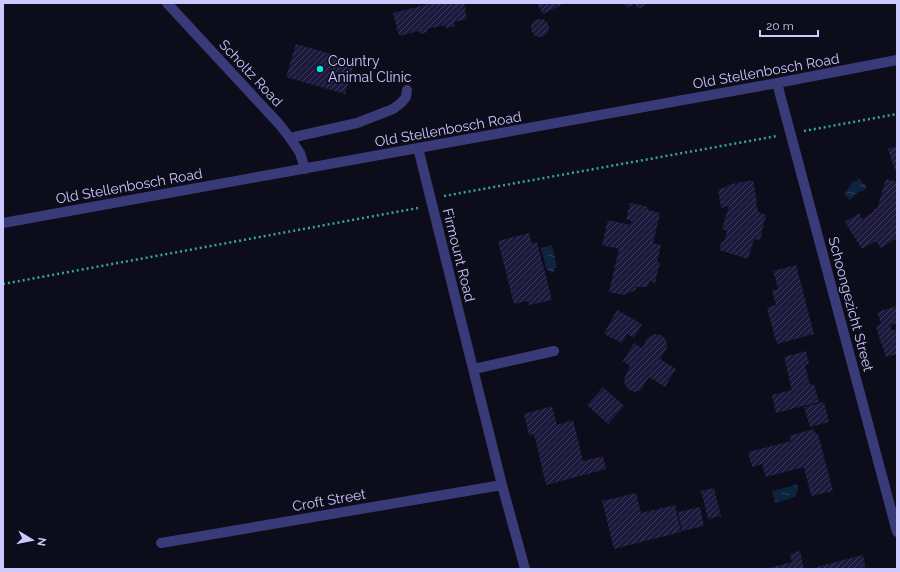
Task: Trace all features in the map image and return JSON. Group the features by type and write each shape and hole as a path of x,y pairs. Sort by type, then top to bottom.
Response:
{"street":[{"name":"Scholtz Road","path":"167,3 279,124 300,152 305,169"},
{"name":"Old Stellenbosch Road","path":"3,223 897,60"},
{"name":"Schoongezicht Street","path":"777,83 897,532"},
{"path":"290,138 357,123 393,109 406,97 407,90"},
{"name":"Firmount Road","path":"418,148 502,485 525,569"},
{"path":"474,369 554,351"},
{"name":"Croft Street","path":"161,543 502,485"}],"path":[{"path":"3,284 421,207 442,197 897,114"}],"water":[{"path":"858,178 863,184 865,184 866,188 863,191 858,192 850,200 844,194 853,181 857,181"},
{"path":"552,245 557,268 555,268 553,273 549,270 547,271 541,248"},
{"path":"794,484 797,485 798,490 795,497 775,503 772,491 792,486"}],"building":[{"path":"433,3 464,3 467,19 454,22 455,26 446,28 445,25 427,29 428,32 420,34 419,31 399,36 393,13"},
{"path":"537,3 565,3 543,14"},
{"path":"624,3 649,3 638,9 635,4 627,8"},
{"path":"540,19 546,22 549,28 546,34 540,37 534,34 531,28 534,22"},
{"name":"Country Animal Clinic","path":"296,44 355,61 345,94 286,77"},
{"path":"897,146 897,169 895,170 888,149"},
{"path":"886,179 897,182 897,238 881,248 876,241 862,249 845,222 859,213 862,219 873,212 874,209 877,209"},
{"path":"753,180 758,212 766,215 760,240 754,239 748,259 719,250 722,241 724,242 727,231 722,229 729,206 721,208 718,189 727,187 727,185"},
{"path":"630,203 649,207 648,210 660,213 653,243 661,245 657,262 660,262 655,283 649,281 648,287 636,287 636,290 623,295 609,292 619,249 602,245 608,220 630,225 632,221 626,219"},
{"path":"529,233 532,244 537,242 552,300 529,305 528,301 514,304 498,241"},
{"path":"796,265 814,334 777,344 767,309 769,308 768,307 776,305 772,290 778,289 773,271"},
{"path":"897,306 897,323 890,325 892,331 897,329 897,354 886,357 876,326 881,324 877,312"},
{"path":"617,310 642,324 634,338 627,334 622,343 604,334"},
{"path":"657,334 663,336 667,345 666,350 660,359 676,369 665,387 649,377 641,390 635,392 629,390 625,385 624,379 630,366 623,361 634,343 642,348 647,338"},
{"path":"806,351 809,364 805,365 810,385 814,384 819,402 776,413 772,395 792,390 784,357"},
{"path":"603,387 624,406 608,424 587,405"},
{"path":"824,402 829,422 810,427 804,407"},
{"path":"552,406 557,425 573,420 583,461 603,456 606,469 546,485 534,434 529,435 524,414"},
{"path":"814,429 816,434 818,434 833,491 811,496 804,467 766,477 762,464 752,467 748,452 791,441 789,436"},
{"path":"714,488 721,516 708,519 701,491"},
{"path":"636,493 641,513 675,505 681,532 614,549 602,501"},
{"path":"700,507 704,526 682,531 678,512"},
{"path":"800,551 804,569 765,569 792,562 790,554"},
{"path":"863,555 866,569 812,569 824,565"}],"place":[{"name":"Country Animal Clinic","path":"320,69"}]}
